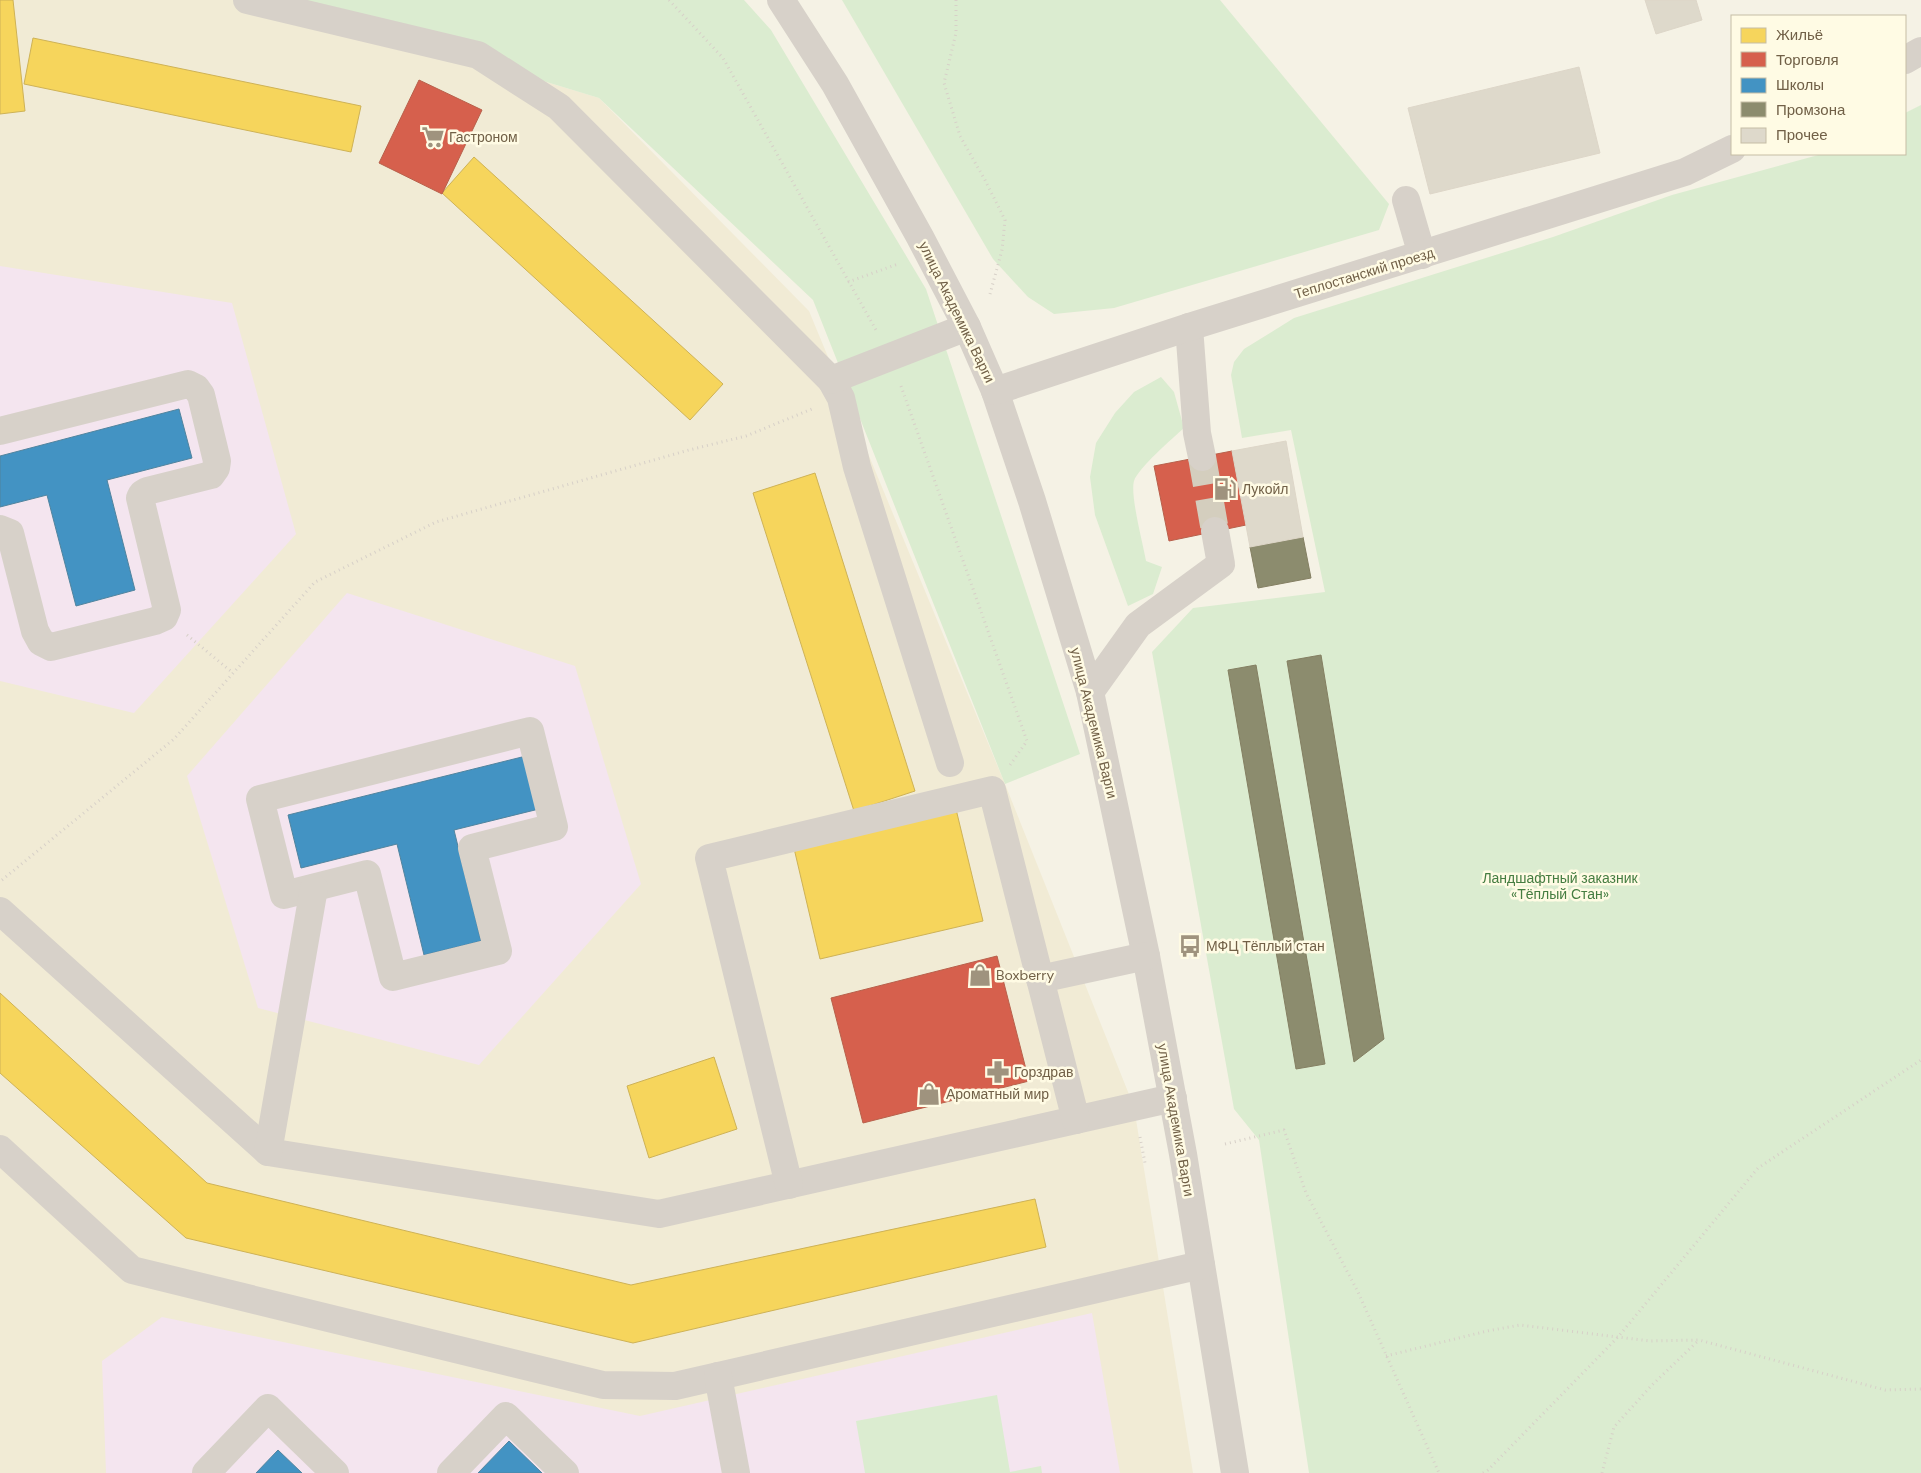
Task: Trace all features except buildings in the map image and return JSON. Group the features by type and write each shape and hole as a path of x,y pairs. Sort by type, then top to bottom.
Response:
{"street":[{"path":"247,0 478,55 559,107 836,389 857,467 950,763"},
{"name":"улица Академика Варги","path":"781,0 834,84 920,237 967,327 995,391 1032,501 1090,692 1146,956 1201,1265 1235,1473"},
{"path":"1906,59 1921,51"},
{"name":"Теплостанский проезд","path":"995,391 1189,327 1685,172 1731,150"},
{"path":"1406,200 1422,255"},
{"path":"836,389 967,327"},
{"path":"1189,327 1197,433 1202,457"},
{"path":"0,431 188,384 196,388 201,395 217,461 216,468 211,475 147,491 140,498 167,610 164,617 155,621 51,646 41,642 36,631 10,533 0,529"},
{"path":"1090,692 1138,625 1221,564 1215,531"},
{"path":"530,731 554,827 472,848 498,950 393,977 367,874 314,888 284,895 260,799 530,731"},
{"path":"789,1185 709,858 992,790 1076,1120"},
{"path":"268,1152 314,888"},
{"path":"0,912 268,1152 659,1214 1172,1098"},
{"path":"1040,979 1146,956"},
{"path":"0,1149 132,1270 603,1385 674,1386 1201,1265"},
{"path":"718,1376 736,1473"},
{"path":"206,1473 268,1408 336,1473"},
{"path":"451,1473 506,1416 565,1473"}],"path":[{"path":"956,0 956,33 944,83 960,136 1005,220 1002,250 990,294"},
{"path":"0,882 174,739 314,582 436,522 689,450 746,436 836,389"},
{"path":"197,644 233,673"},
{"path":"1483,1473 1618,1336 1758,1168 1921,1060"},
{"path":"1225,1144 1284,1130 1306,1193 1358,1292 1439,1473"},
{"path":"1386,1356 1487,1330 1520,1325 1650,1341 1699,1340 1885,1390 1921,1389"},
{"path":"1602,1473 1614,1427 1652,1385 1699,1340"}],"shaded area":[{"path":"0,0 278,0 599,98 809,311 1005,784 1134,1107 1193,1473 0,1473"},
{"path":"0,266 232,303 296,534 134,713 0,681"},
{"path":"347,593 575,666 641,884 479,1065 258,1008 187,776"},
{"path":"1092,1313 1120,1473 106,1473 102,1361 162,1317 640,1416"}],"green space":[{"path":"278,0 744,0 771,30 926,289 1080,754 1005,784 813,300 599,98"},
{"path":"842,0 1220,0 1389,204 1379,230 1114,308 1054,314 1028,297 993,259"},
{"name":"Ландшафтный заказник «Тёплый Стан»","path":"1921,105 1921,1473 1309,1473 1259,1140 1234,1109 1152,652 1193,608 1325,592 1291,430 1242,438 1231,375 1234,362 1244,349 1294,318 1553,237 1672,195 1818,155 1906,155 1906,112"},
{"path":"1161,377 1174,392 1184,428 1149,461 1134,481 1135,508 1146,561 1162,567 1153,594 1128,606 1095,515 1090,477 1096,443 1115,413 1134,392"},
{"path":"997,1395 1010,1472 1041,1466 1042,1473 865,1473 856,1421"}],"tunnel":[{"path":"1202,457 1215,531"}],"place":[{"name":"Гастроном","path":"433,137"},
{"name":"Лукойл","path":"1225,489"},
{"name":"МФЦ Тёплый стан","path":"1190,946"},
{"name":"Boxberry","path":"980,975"},
{"name":"Горздрав","path":"998,1072"},
{"name":"Ароматный мир","path":"929,1094"}]}
